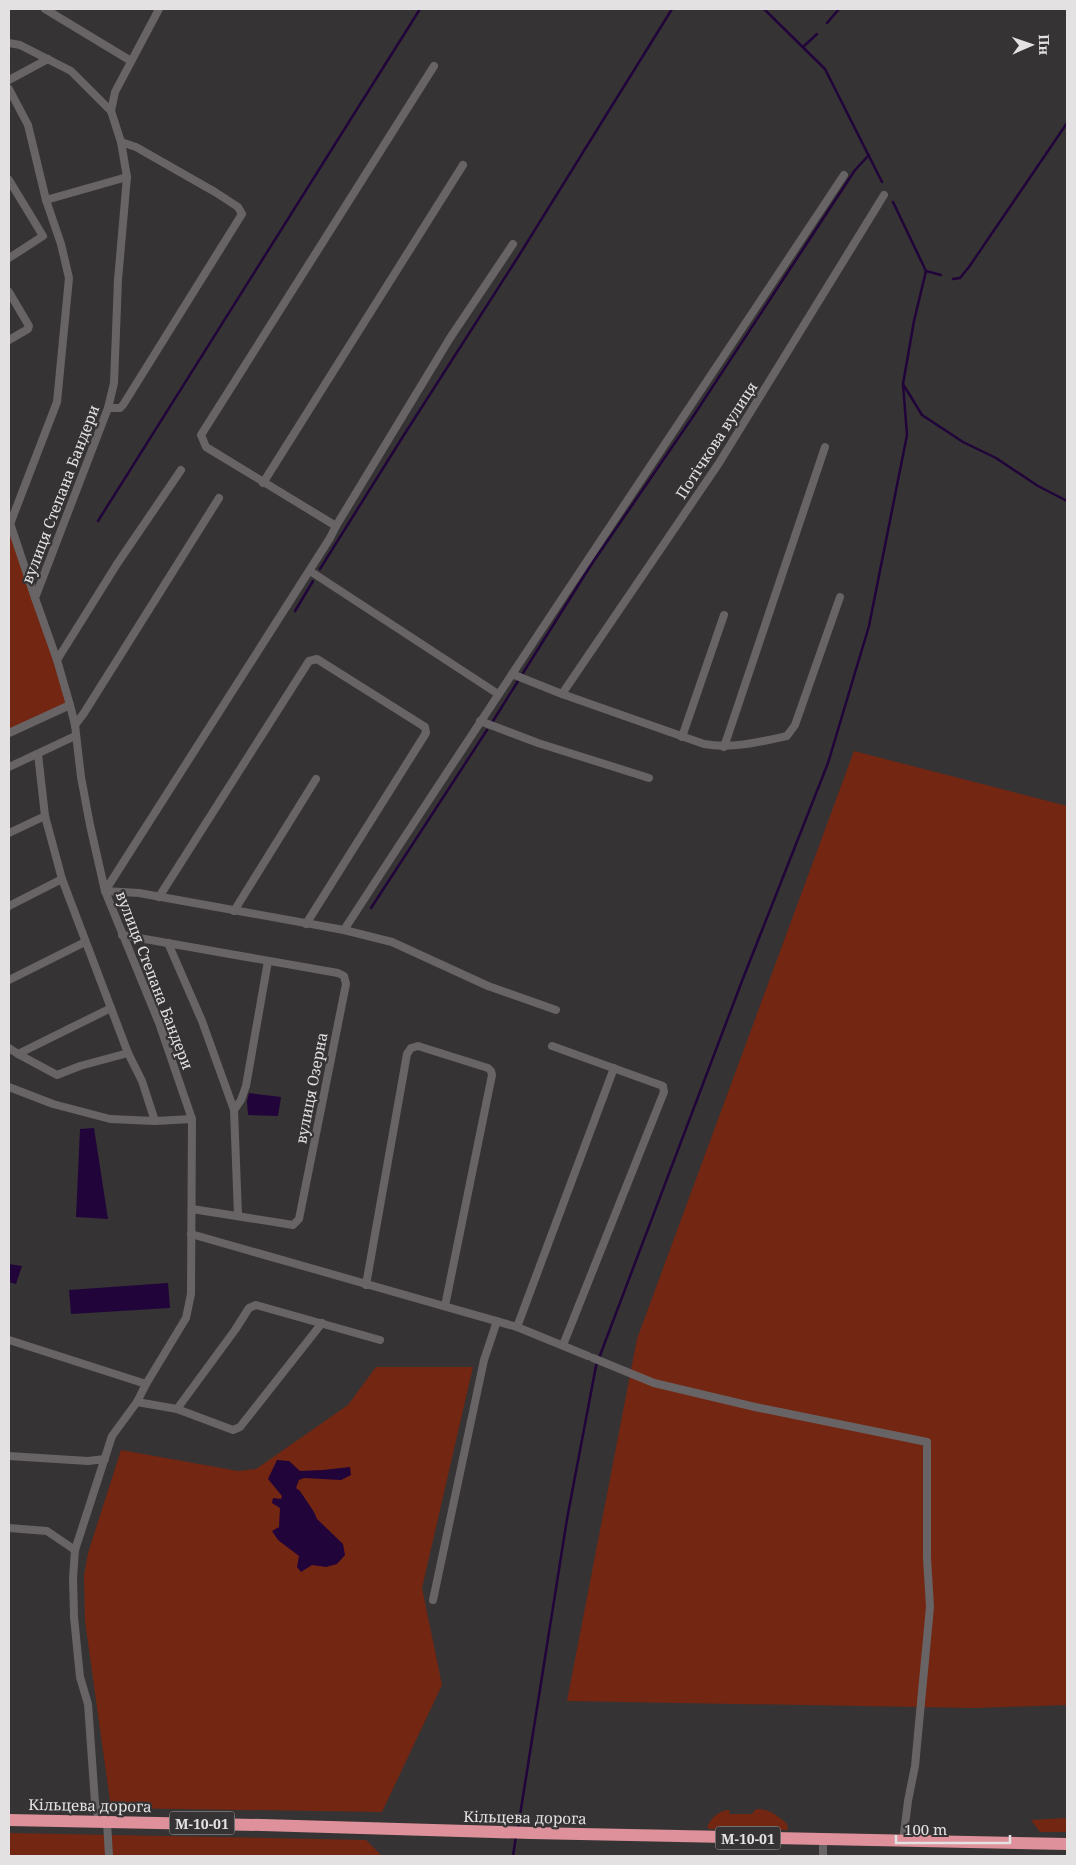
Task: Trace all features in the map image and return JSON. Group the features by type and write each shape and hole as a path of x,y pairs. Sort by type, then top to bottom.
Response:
{"highway":[{"name":"Кільцева дорога","path":"9,1820 504,1833 1067,1843"}],"street":[{"path":"45,9 131,61"},
{"path":"111,111 115,92 158,9"},
{"path":"9,43 20,45 71,71 111,111"},
{"path":"9,80 48,59"},
{"path":"336,526 206,447 201,435 434,66"},
{"path":"9,89 11,98 28,125 46,200 61,244 69,278 57,402 9,522 35,598"},
{"name":"вулиця Степана Бандери","path":"109,1856 103,1822 96,1802 88,1704 80,1677 75,1627 75,1550 112,1436 137,1402 186,1318 191,1294 192,1209 192,1119 159,1023 105,891 92,839 75,736 75,725 57,660 35,598 108,408 114,384 118,280 126,177 122,142 111,111"},
{"path":"108,408 120,408 126,400 242,214 238,207 215,192 136,147 122,142"},
{"path":"263,483 463,164"},
{"path":"344,930 480,721 844,175"},
{"path":"46,200 126,177"},
{"path":"9,180 43,236 9,258"},
{"name":"Потічкова вулиця","path":"562,694 734,439 884,194"},
{"path":"513,244 450,338 310,571 105,891 129,892 159,897 344,930 392,942 488,986 556,1010"},
{"path":"9,292 29,326 28,329 9,340"},
{"path":"724,746 825,447"},
{"path":"57,660 117,564 181,470"},
{"path":"75,725 219,498"},
{"path":"310,571 498,694"},
{"path":"512,674 562,694 704,744 724,746 762,742 786,736 795,725 840,597"},
{"path":"682,737 724,615"},
{"path":"159,897 309,661 317,659 425,728 426,733 306,924"},
{"path":"9,733 70,705"},
{"path":"480,721 538,743 650,778"},
{"path":"9,768 75,736"},
{"path":"38,754 45,816 62,879 128,1053 142,1081 155,1121"},
{"path":"234,911 316,779"},
{"path":"9,833 45,816"},
{"path":"9,906 62,879"},
{"name":"вулиця Озерна","path":"122,935 338,973 344,976 346,984 299,1219 293,1225 192,1209"},
{"path":"9,980 85,942"},
{"path":"168,944 202,1021 234,1110 238,1215"},
{"path":"234,1110 241,1100 246,1086 268,961"},
{"path":"18,1054 112,1008"},
{"path":"366,1285 407,1054 412,1048 418,1046 488,1068 492,1075 445,1306"},
{"path":"552,1046 663,1086 664,1092 563,1345"},
{"path":"9,1048 57,1075 80,1066 128,1053"},
{"path":"517,1327 614,1068"},
{"path":"9,1087 53,1104 110,1119 155,1121 192,1119"},
{"path":"191,1234 517,1327 654,1383 754,1407 927,1442 930,1608 916,1766 908,1801 903,1840"},
{"path":"177,1409 230,1338 249,1308 256,1305 380,1340"},
{"path":"433,1600 484,1360 498,1321"},
{"path":"137,1402 177,1409 232,1430 240,1427 322,1324"},
{"path":"9,1340 146,1384"},
{"path":"9,1456 88,1461 105,1459"},
{"path":"9,1528 47,1531 75,1550"},
{"path":"823,1839 823,1856"}],"shaded area":[{"path":"9,529 70,705 9,731"},
{"path":"854,751 1067,806 1067,1705 975,1708 567,1701 637,1339"},
{"path":"249,1093 281,1097 278,1116 248,1115 247,1101"},
{"path":"94,1128 108,1219 76,1217 80,1129"},
{"path":"9,1264 22,1266 16,1284 9,1282"},
{"path":"168,1283 170,1308 71,1314 69,1290"},
{"path":"376,1367 473,1367 422,1588 442,1685 382,1812 111,1808 85,1621 84,1576 88,1553 121,1450 238,1471 256,1469 348,1405"},
{"path":"277,1460 289,1461 300,1471 350,1467 351,1475 341,1480 304,1478 299,1480 296,1488 300,1491 317,1519 343,1544 345,1555 337,1564 326,1567 312,1565 301,1572 297,1567 299,1556 278,1540 272,1531 279,1527 280,1508 272,1503 273,1498 281,1499 282,1496 268,1479"},
{"path":"756,1809 769,1811 776,1815 787,1824 788,1830 709,1829 707,1827 713,1818 723,1811 730,1810 729,1814 752,1814"},
{"path":"1067,1818 1067,1832 1040,1832 1031,1820"},
{"path":"9,1833 366,1840 382,1856 9,1856"}],"waterway":[{"path":"98,521 420,9"},
{"path":"320,569 518,257 672,9"},
{"path":"764,9 825,69 882,182"},
{"path":"827,23 839,9"},
{"path":"803,47 817,34"},
{"path":"953,279 960,278 969,267 1067,123"},
{"path":"523,673 591,565 694,415 855,170 869,155"},
{"path":"893,202 926,271 914,321 903,384"},
{"path":"926,271 941,275"},
{"path":"518,1828 567,1519 596,1366 742,981 828,763 869,626 907,435 903,384 922,415 963,442 996,458 1038,486 1067,501"},
{"path":"295,611 313,581"},
{"path":"493,721 518,681"},
{"path":"371,908 487,730"},
{"path":"513,1856 516,1836"}]}
